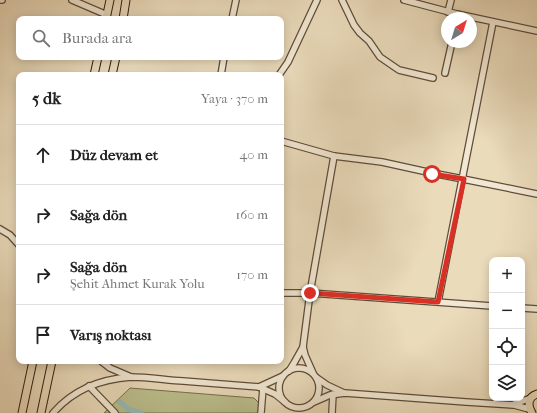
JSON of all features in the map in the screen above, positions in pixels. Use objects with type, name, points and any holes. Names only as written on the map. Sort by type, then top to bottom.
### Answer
[{"type":"main road","points":[[106,16],[110,0]]},
{"type":"main road","points":[[123,16],[126,0]]},
{"type":"main road","points":[[95,72],[97,60]]},
{"type":"main road","points":[[113,72],[115,60]]},
{"type":"main road","points":[[22,413],[33,364]]},
{"type":"main road","points":[[41,413],[51,364]]},
{"type":"main road","points":[[531,411],[529,401],[534,396]]},
{"type":"street","points":[[72,0],[104,16]]},
{"type":"street","points":[[233,16],[236,0]]},
{"type":"street","points":[[281,72],[288,62],[317,0]]},
{"type":"street","points":[[342,0],[354,25],[369,41],[380,57],[399,70],[432,78]]},
{"type":"street","points":[[404,0],[448,12],[450,0]]},
{"type":"street","points":[[477,19],[537,31]]},
{"type":"street","points":[[438,302],[464,179],[494,22]]},
{"type":"street","points":[[445,73],[451,48]]},
{"type":"street","points":[[222,72],[224,60]]},
{"type":"street","points":[[284,142],[334,156],[382,162],[432,174],[537,194]]},
{"type":"street","points":[[314,402],[320,390],[319,384],[305,355],[303,347],[310,293],[334,156]]},
{"type":"street","points":[[0,230],[16,242]]},
{"type":"street","points":[[284,293],[310,293],[489,306]]},
{"type":"street","points":[[525,308],[537,309]]},
{"type":"street","points":[[261,388],[283,376],[294,363],[303,347]]},
{"type":"street","points":[[105,364],[131,378]]},
{"type":"street","points":[[288,371],[294,368],[308,370],[327,385],[345,393]]},
{"type":"street","points":[[283,376],[280,382],[279,390],[285,402]]},
{"type":"street","points":[[53,413],[61,404],[75,393],[89,386],[131,378],[261,388],[275,394],[290,406],[297,408],[304,408],[324,397],[333,394],[345,393],[514,404],[531,411]]},
{"type":"street","points":[[89,386],[115,413]]},
{"type":"street","points":[[261,388],[261,413]]},
{"type":"street","points":[[332,413],[333,394]]},
{"type":"street","points":[[514,404],[534,396]]},
{"type":"green space","points":[[130,388],[254,398],[260,404],[259,413],[104,413]]},
{"type":"waterway","points":[[120,402],[128,409],[141,413]]},
{"type":"route","points":[[310,293],[438,302],[464,179],[432,174]]}]
